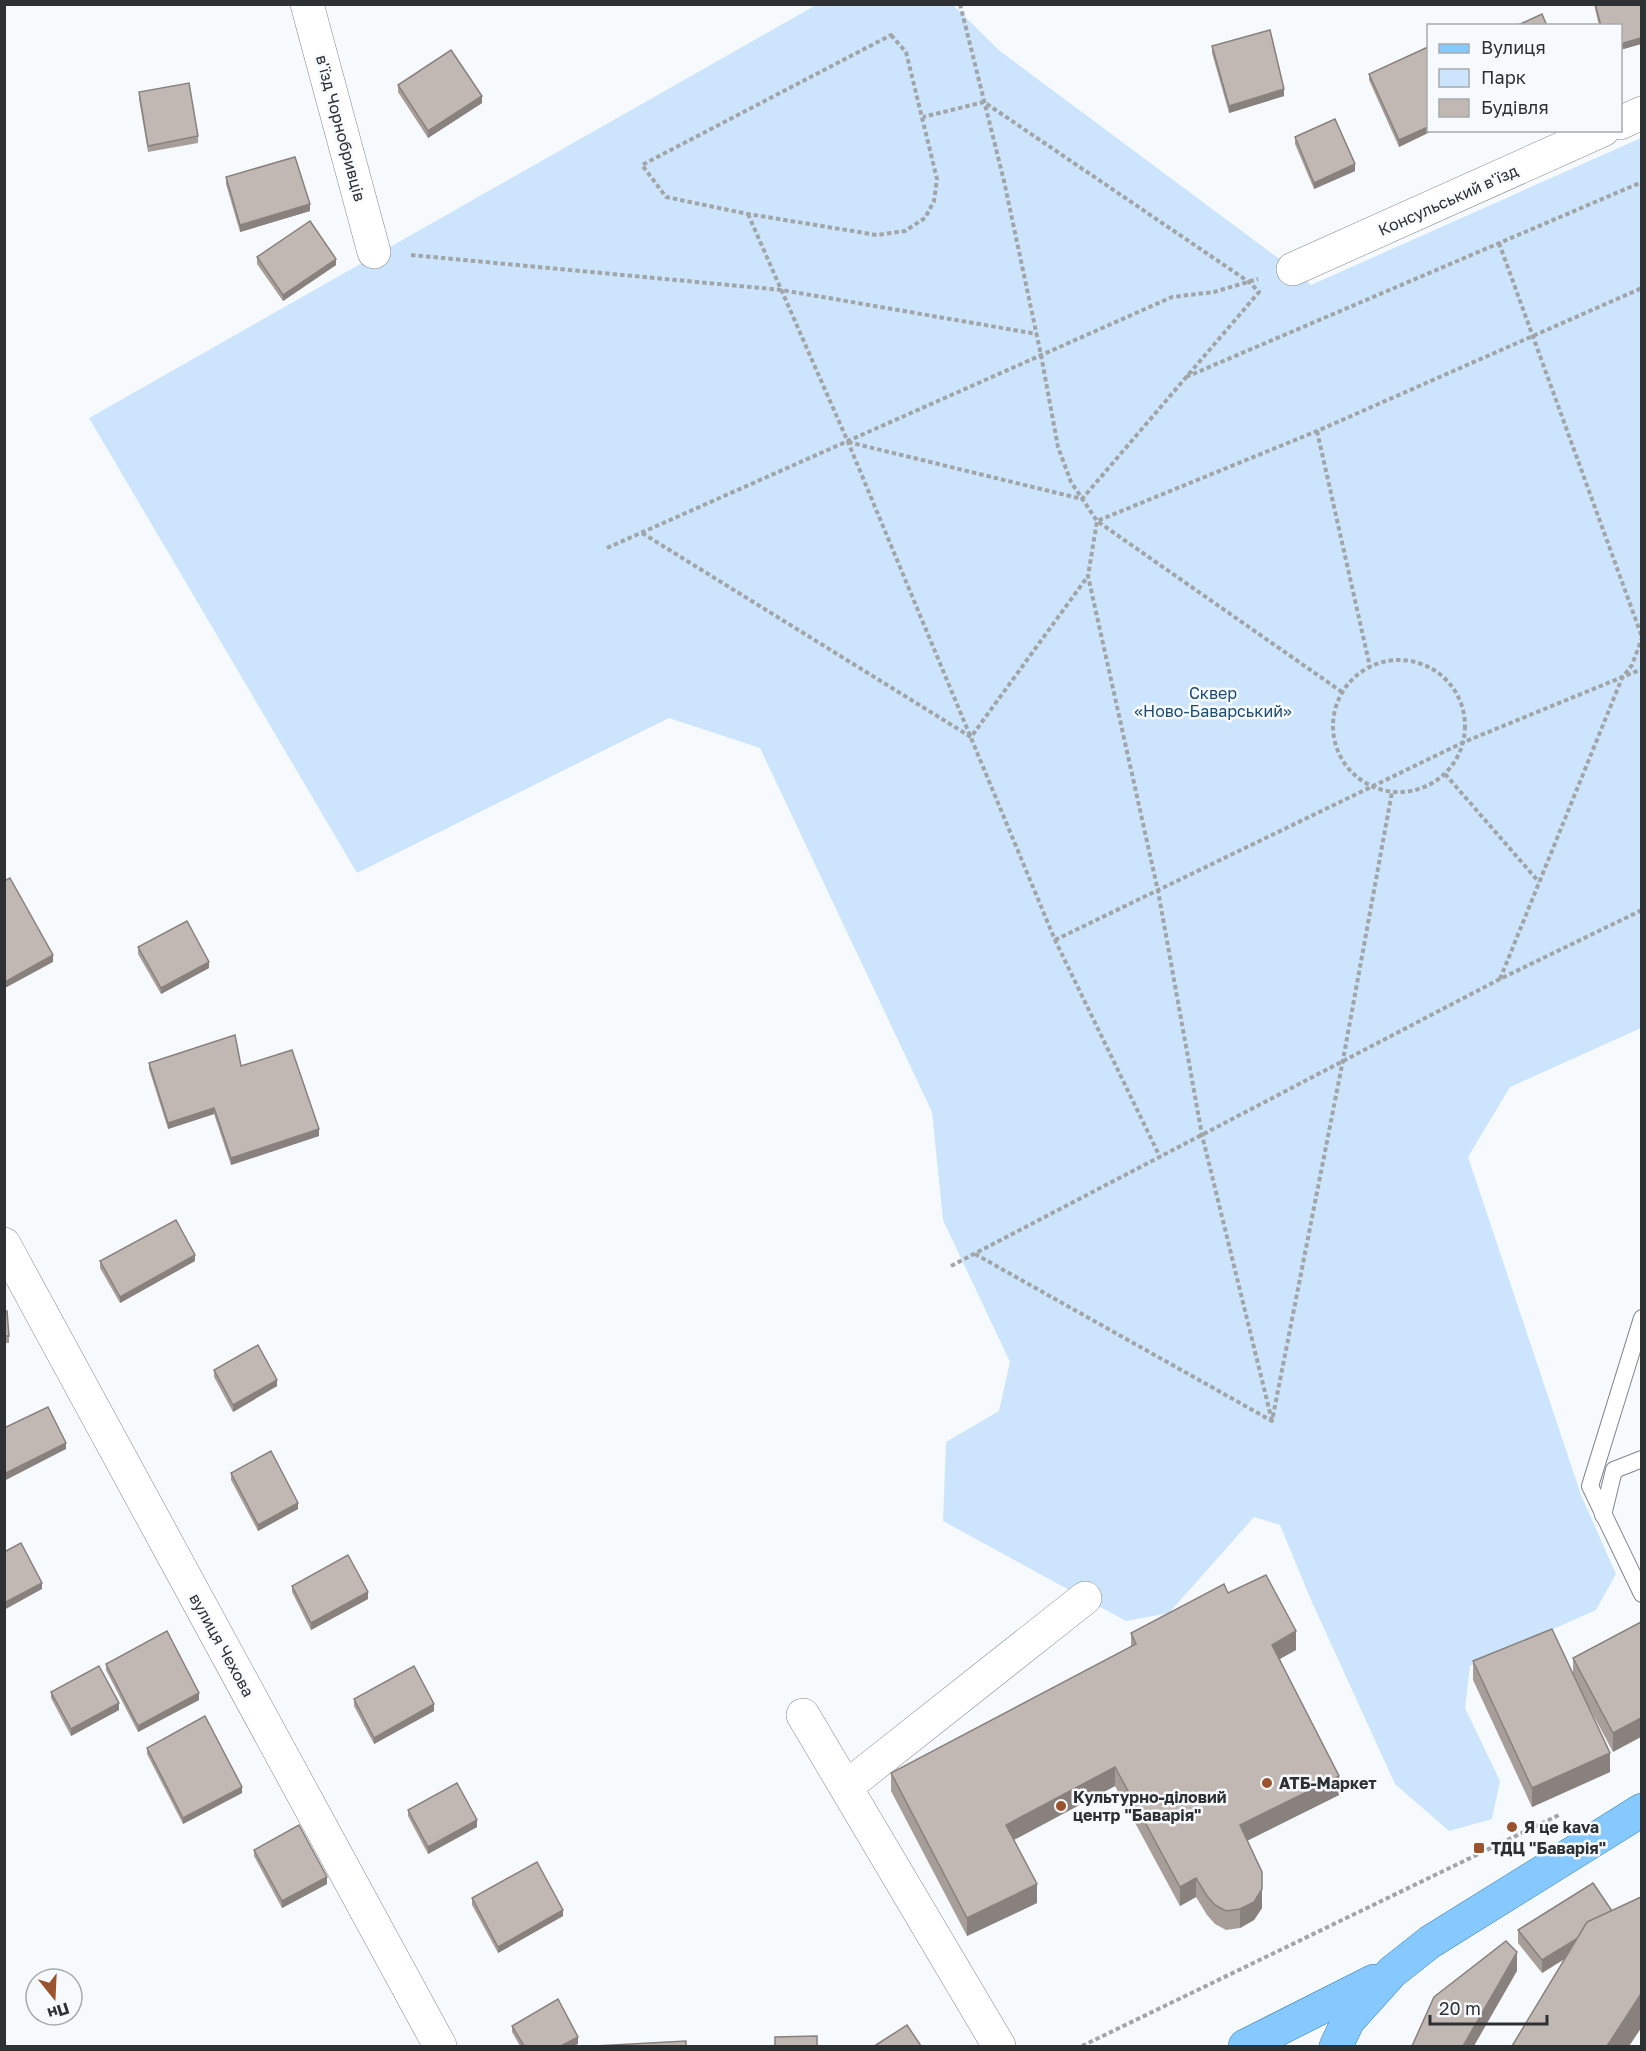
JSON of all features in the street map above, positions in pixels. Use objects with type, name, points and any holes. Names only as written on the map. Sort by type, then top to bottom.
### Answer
[{"type":"main road","points":[[1336,2046],[1348,2021],[1392,1972],[1430,1942],[1641,1810]]},
{"type":"main road","points":[[1245,2046],[1392,1972]]},
{"type":"street","name":"в'їзд Чорнобривців","points":[[307,4],[374,252]]},
{"type":"street","points":[[1622,122],[1641,113]]},
{"type":"street","name":"Консульський в'їзд","points":[[1293,269],[1599,132]]},
{"type":"street","name":"вулиця Чехова","points":[[4,1244],[12,1274],[440,2046]]},
{"type":"street","points":[[846,1787],[1085,1598]]},
{"type":"street","points":[[804,1714],[999,2046]]},
{"type":"lane","points":[[1641,1318],[1590,1486],[1641,1594]]},
{"type":"lane","points":[[1603,1515],[1614,1470],[1641,1459]]},
{"type":"path","points":[[960,4],[1004,181],[1058,447],[1071,482],[1097,521],[1342,692]]},
{"type":"path","points":[[891,35],[906,52],[923,117],[937,179],[934,201],[925,218],[905,231],[877,235],[748,214],[666,197],[642,165],[891,35]]},
{"type":"path","points":[[923,117],[984,102],[1249,282],[1259,292],[1082,499]]},
{"type":"path","points":[[1185,378],[1641,182]]},
{"type":"path","points":[[748,214],[848,442],[1055,940],[1160,1157]]},
{"type":"path","points":[[1499,243],[1641,637],[1632,665],[1622,678],[1500,979]]},
{"type":"path","points":[[374,252],[782,290],[1036,334]]},
{"type":"path","points":[[607,548],[1172,297],[1214,292],[1293,269]]},
{"type":"path","points":[[1097,521],[1317,431],[1641,288]]},
{"type":"path","points":[[1317,431],[1370,667]]},
{"type":"path","points":[[848,442],[1082,499]]},
{"type":"path","points":[[1097,521],[1088,576],[1158,891],[1202,1135],[1272,1421]]},
{"type":"path","points":[[642,532],[971,737]]},
{"type":"path","points":[[971,737],[1088,576]]},
{"type":"path","points":[[1387,660],[1406,660],[1425,664],[1441,674],[1454,688],[1462,705],[1466,723],[1464,742],[1457,759],[1445,774],[1429,785],[1412,791],[1392,792],[1374,787],[1358,778],[1345,764],[1336,747],[1333,729],[1335,709],[1342,692],[1354,677],[1387,660]]},
{"type":"path","points":[[1055,940],[1464,742],[1641,669]]},
{"type":"path","points":[[1445,774],[1539,882]]},
{"type":"path","points":[[1272,1421],[1343,1060],[1392,792]]},
{"type":"path","points":[[951,1266],[1343,1060],[1641,910]]},
{"type":"path","points":[[975,1254],[1272,1421]]},
{"type":"path","points":[[1082,2046],[1564,1812]]},
{"type":"green space","name":"Сквер «Ново-Баварський»","points":[[816,5],[953,5],[1000,51],[1293,269],[1311,285],[1641,138],[1641,1028],[1510,1087],[1468,1157],[1581,1495],[1616,1574],[1596,1610],[1470,1666],[1465,1708],[1500,1781],[1492,1819],[1449,1831],[1395,1784],[1311,1600],[1280,1525],[1254,1517],[1169,1613],[1126,1621],[943,1521],[946,1442],[999,1411],[1010,1362],[943,1220],[932,1112],[760,748],[669,718],[357,873],[89,418]]},
{"type":"building","points":[[1595,4],[1641,4],[1641,38],[1622,43],[1622,24],[1600,24]]},
{"type":"building","points":[[1542,14],[1546,24],[1520,24]]},
{"type":"building","points":[[1270,30],[1284,89],[1229,106],[1212,46]]},
{"type":"building","points":[[1427,47],[1427,127],[1399,140],[1369,74]]},
{"type":"building","points":[[451,50],[482,96],[428,131],[398,85]]},
{"type":"building","points":[[189,83],[198,136],[148,146],[139,92]]},
{"type":"building","points":[[1335,119],[1355,164],[1314,183],[1295,137]]},
{"type":"building","points":[[295,157],[310,204],[240,225],[226,177]]},
{"type":"building","points":[[310,221],[336,259],[283,295],[257,257]]},
{"type":"building","points":[[10,878],[53,955],[5,982],[4,881]]},
{"type":"building","points":[[187,921],[209,962],[161,988],[138,947]]},
{"type":"building","points":[[235,1035],[241,1066],[292,1050],[319,1129],[231,1158],[214,1108],[168,1123],[149,1063]]},
{"type":"building","points":[[176,1220],[195,1255],[120,1297],[100,1261]]},
{"type":"building","points":[[4,1311],[7,1311],[9,1336],[4,1336]]},
{"type":"building","points":[[258,1345],[277,1380],[233,1405],[214,1370]]},
{"type":"building","points":[[48,1407],[66,1443],[4,1474],[4,1428]]},
{"type":"building","points":[[271,1451],[298,1503],[258,1525],[231,1473]]},
{"type":"building","points":[[21,1543],[42,1583],[4,1603],[4,1552]]},
{"type":"building","points":[[348,1555],[368,1592],[311,1623],[292,1586]]},
{"type":"building","points":[[1266,1575],[1296,1631],[1272,1645],[1339,1776],[1240,1825],[1262,1872],[1262,1889],[1254,1902],[1240,1909],[1226,1911],[1215,1905],[1196,1878],[1180,1887],[1115,1767],[1006,1825],[1037,1884],[967,1918],[891,1773],[1136,1644],[1131,1633],[1224,1584],[1228,1593]]},
{"type":"building","points":[[1641,1622],[1641,1718],[1613,1733],[1573,1658]]},
{"type":"building","points":[[1552,1629],[1610,1753],[1532,1788],[1473,1661]]},
{"type":"building","points":[[167,1631],[199,1693],[138,1726],[106,1664]]},
{"type":"building","points":[[99,1666],[119,1703],[71,1729],[51,1692]]},
{"type":"building","points":[[414,1666],[434,1704],[374,1738],[354,1699]]},
{"type":"building","points":[[205,1716],[242,1787],[183,1818],[147,1748]]},
{"type":"building","points":[[457,1783],[477,1820],[428,1847],[408,1810]]},
{"type":"building","points":[[299,1825],[327,1877],[282,1901],[254,1850]]},
{"type":"building","points":[[537,1862],[563,1910],[498,1947],[472,1898]]},
{"type":"building","points":[[1593,1883],[1612,1911],[1587,1922],[1578,1938],[1542,1960],[1518,1930]]},
{"type":"building","points":[[1641,1897],[1641,1994],[1607,2046],[1512,2046],[1587,1922]]},
{"type":"building","points":[[1506,1941],[1517,1952],[1463,2046],[1412,2046],[1434,1997]]},
{"type":"building","points":[[558,1999],[578,2037],[561,2046],[524,2046],[512,2026]]},
{"type":"building","points":[[907,2025],[921,2046],[876,2045]]},
{"type":"building","points":[[817,2036],[817,2046],[775,2046],[775,2037]]},
{"type":"building","points":[[686,2041],[686,2046],[594,2046]]},
{"type":"place","name":"АТБ-Маркет","points":[[1267,1783]]},
{"type":"place","name":"Культурно-діловий центр \"Баварія\"","points":[[1061,1806]]},
{"type":"place","name":"Я це kava","points":[[1512,1827]]},
{"type":"place","name":"ТДЦ \"Баварія\"","points":[[1479,1848]]}]
